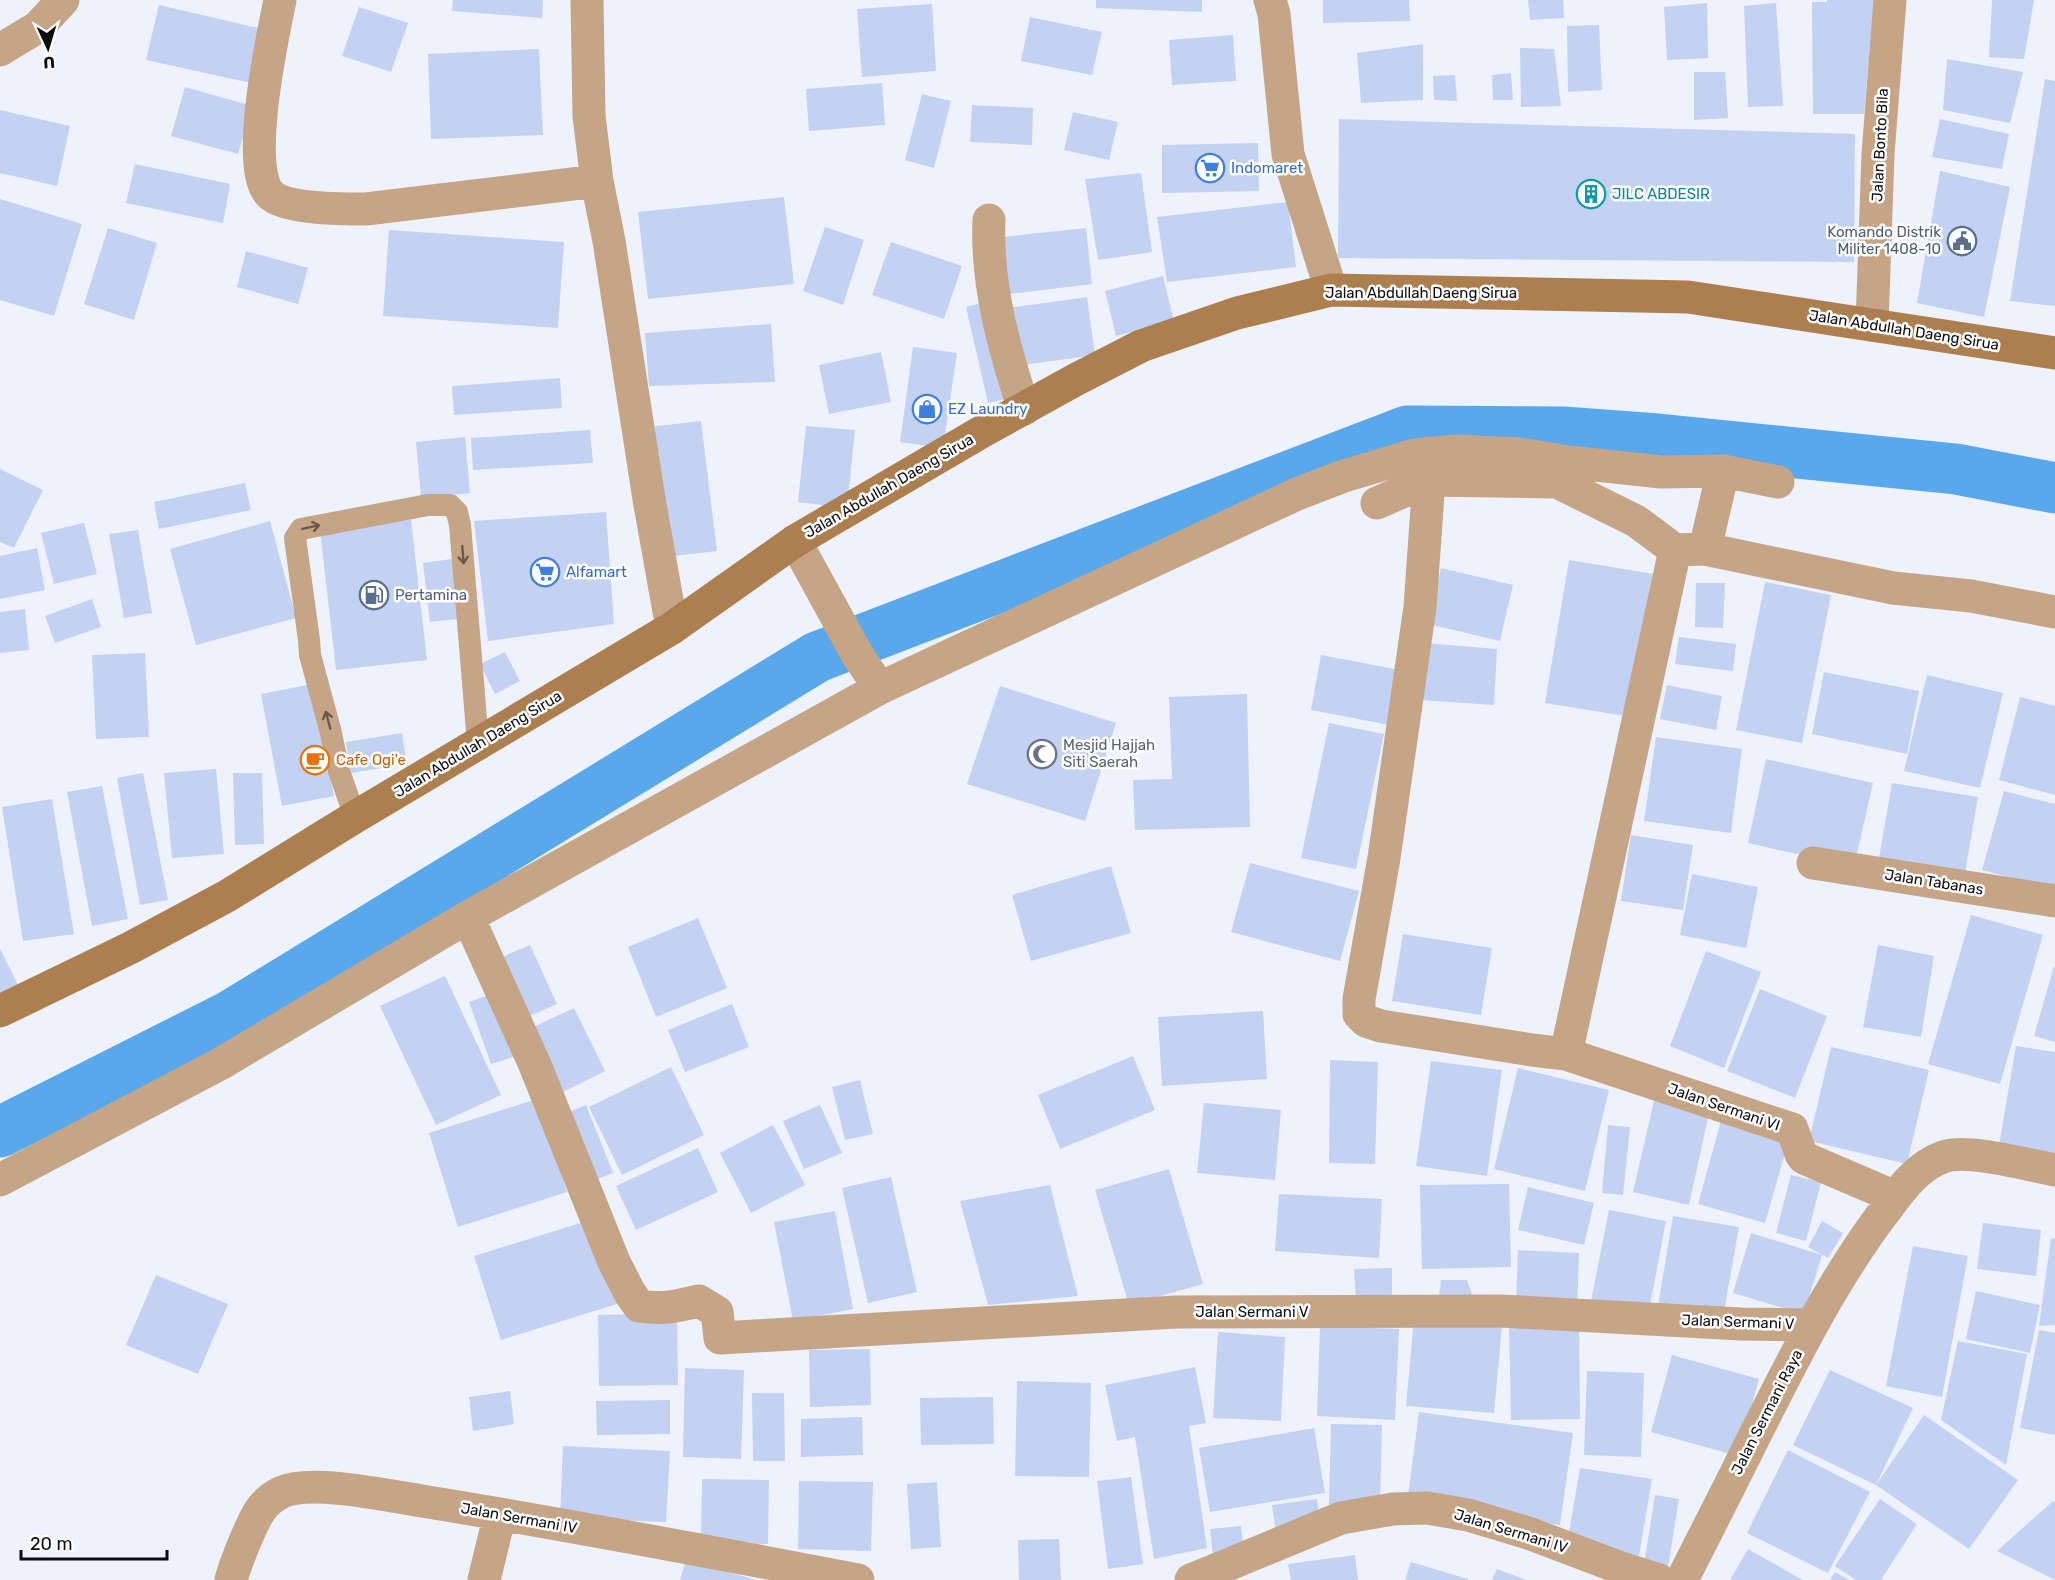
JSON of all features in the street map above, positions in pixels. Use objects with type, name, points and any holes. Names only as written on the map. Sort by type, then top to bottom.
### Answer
[{"type":"main road","name":"Jalan Abdullah Daeng Sirua","points":[[0,1011],[130,948],[227,896],[672,628],[795,541],[1024,409],[1141,346],[1237,313],[1331,290],[1688,297],[2055,353]]},
{"type":"street","points":[[0,50],[38,27],[63,0]]},
{"type":"street","points":[[279,0],[262,96],[259,142],[260,167],[264,185],[271,196],[293,203],[333,209],[366,209],[597,181]]},
{"type":"street","points":[[587,0],[589,116],[597,181],[609,241],[649,499],[672,628]]},
{"type":"street","points":[[1270,0],[1274,14],[1288,154],[1331,290]]},
{"type":"street","name":"Jalan Bonto Bila","points":[[1872,325],[1878,154],[1890,0]]},
{"type":"street","points":[[989,220],[988,249],[998,312],[1014,379],[1024,409]]},
{"type":"street","points":[[1377,503],[1428,467],[1456,451],[1519,454],[1661,472],[1723,471],[1778,482]]},
{"type":"street","points":[[0,1180],[220,1064],[468,917],[880,688],[1297,494],[1341,477],[1414,455],[1428,467],[1557,482],[1690,549],[1893,588],[1971,596],[2055,612]]},
{"type":"street","name":"Jalan Sermani VI","points":[[1428,467],[1420,607],[1384,858],[1359,999],[1359,1014],[1366,1022],[1381,1026],[1566,1054],[1791,1129],[1804,1158],[1895,1197]]},
{"type":"street","points":[[1566,1054],[1690,549],[1723,471]]},
{"type":"street","points":[[795,541],[858,656],[880,688]]},
{"type":"street","name":"Jalan Tabanas","points":[[1814,863],[2055,901]]},
{"type":"street","name":"Jalan Sermani V","points":[[468,917],[535,1065],[614,1262],[630,1293],[639,1306],[671,1308],[699,1301],[717,1312],[720,1338],[1177,1312],[1501,1311],[1741,1324],[1811,1325]]},
{"type":"street","name":"Jalan Sermani Raya","points":[[1682,1580],[1811,1325],[1860,1244],[1917,1172],[1944,1156],[1961,1154],[2055,1170]]},
{"type":"street","name":"Jalan Sermani IV","points":[[231,1580],[235,1565],[261,1509],[271,1498],[295,1488],[305,1487],[365,1492],[500,1514],[858,1580]]},
{"type":"street","name":"Jalan Sermani IV","points":[[1191,1580],[1341,1518],[1393,1509],[1427,1508],[1468,1515],[1528,1533],[1659,1580]]},
{"type":"street","points":[[484,1580],[500,1514]]},
{"type":"lane","points":[[355,817],[343,788],[310,655],[295,537],[301,529],[428,505],[450,505],[457,512],[460,525],[478,743]]},
{"type":"building","points":[[453,0],[543,0],[542,18],[452,11]]},
{"type":"building","points":[[1096,0],[1202,0],[1202,12],[1096,8]]},
{"type":"building","points":[[1323,0],[1409,0],[1410,21],[1323,23]]},
{"type":"building","points":[[1528,0],[1563,0],[1564,18],[1530,20]]},
{"type":"building","points":[[1827,0],[1874,0],[1864,114],[1813,114],[1812,2],[1827,2]]},
{"type":"building","points":[[1992,0],[2034,0],[2024,59],[1989,57]]},
{"type":"building","points":[[1707,3],[1708,58],[1667,60],[1664,7]]},
{"type":"building","points":[[1776,3],[1783,106],[1748,107],[1744,6]]},
{"type":"building","points":[[932,4],[936,71],[862,77],[857,9]]},
{"type":"building","points":[[159,5],[263,29],[251,83],[146,60]]},
{"type":"building","points":[[359,7],[408,23],[391,72],[342,56]]},
{"type":"building","points":[[1030,17],[1102,32],[1092,75],[1021,61]]},
{"type":"building","points":[[1599,25],[1602,90],[1568,92],[1567,26]]},
{"type":"building","points":[[1233,35],[1236,81],[1172,85],[1169,40]]},
{"type":"building","points":[[1423,44],[1423,100],[1361,103],[1357,53]]},
{"type":"building","points":[[1520,48],[1554,49],[1561,106],[1521,107]]},
{"type":"building","points":[[539,49],[543,135],[431,139],[428,54]]},
{"type":"building","points":[[1947,59],[2023,72],[2010,123],[1943,110]]},
{"type":"building","points":[[1694,72],[1725,72],[1728,118],[1694,120]]},
{"type":"building","points":[[1511,73],[1513,100],[1493,100],[1492,75]]},
{"type":"building","points":[[1455,75],[1457,101],[1434,100],[1433,76]]},
{"type":"building","points":[[2045,79],[2055,81],[2055,306],[2010,301]]},
{"type":"building","points":[[882,83],[885,125],[809,131],[806,89]]},
{"type":"building","points":[[185,87],[252,106],[238,154],[171,136]]},
{"type":"building","points":[[922,94],[951,101],[934,168],[905,160]]},
{"type":"building","points":[[972,105],[1033,108],[1032,145],[970,142]]},
{"type":"building","points":[[0,110],[70,126],[57,186],[0,173]]},
{"type":"building","points":[[1073,112],[1118,122],[1109,160],[1064,150]]},
{"type":"building","points":[[1339,119],[1855,134],[1854,262],[1338,258]]},
{"type":"building","points":[[1940,119],[2009,134],[2002,169],[1932,157]]},
{"type":"building","name":"Indomaret","points":[[1258,143],[1259,191],[1162,193],[1162,145]]},
{"type":"building","points":[[135,164],[230,184],[223,223],[126,203]]},
{"type":"building","name":"Komando Distrik Militer 1408-10","points":[[1940,171],[2010,187],[1984,317],[1917,303]]},
{"type":"building","points":[[1141,173],[1152,252],[1098,260],[1085,179]]},
{"type":"building","points":[[784,197],[794,284],[648,299],[638,212]]},
{"type":"building","points":[[0,199],[82,224],[54,316],[0,300]]},
{"type":"building","points":[[1288,202],[1296,267],[1167,282],[1157,217]]},
{"type":"building","points":[[825,227],[864,240],[843,305],[803,291]]},
{"type":"building","points":[[108,228],[157,243],[134,320],[84,304]]},
{"type":"building","points":[[1086,228],[1092,284],[1002,295],[994,238]]},
{"type":"building","points":[[389,230],[564,242],[558,328],[383,316]]},
{"type":"building","points":[[891,242],[962,266],[944,319],[872,295]]},
{"type":"building","points":[[246,251],[308,268],[298,304],[237,287]]},
{"type":"building","points":[[1163,276],[1174,321],[1116,336],[1105,291]]},
{"type":"building","points":[[1087,297],[1095,355],[1016,366],[1008,308]]},
{"type":"building","points":[[988,301],[1010,398],[988,403],[966,307]]},
{"type":"building","points":[[771,324],[775,382],[649,386],[645,333]]},
{"type":"building","name":"EZ Laundry","points":[[913,347],[957,353],[943,448],[900,442]]},
{"type":"building","points":[[881,352],[891,402],[829,414],[819,365]]},
{"type":"building","points":[[560,378],[562,408],[454,415],[452,386]]},
{"type":"building","name":"Alfamart","points":[[701,421],[717,551],[665,557],[649,427]]},
{"type":"building","points":[[806,426],[855,430],[847,508],[798,502]]},
{"type":"building","points":[[590,430],[593,463],[473,470],[471,438]]},
{"type":"building","points":[[465,437],[470,493],[421,498],[416,442]]},
{"type":"building","points":[[0,469],[43,490],[14,548],[0,542]]},
{"type":"building","points":[[245,483],[251,510],[159,529],[154,502]]},
{"type":"building","name":"Alfamart","points":[[606,512],[614,624],[488,641],[474,521]]},
{"type":"building","name":"Pertamina","points":[[411,520],[427,660],[336,670],[320,530]]},
{"type":"building","points":[[270,521],[296,618],[196,645],[170,549]]},
{"type":"building","points":[[84,523],[97,574],[54,584],[41,533]]},
{"type":"building","points":[[138,530],[152,613],[124,618],[109,534]]},
{"type":"building","points":[[37,548],[45,590],[0,599],[0,556]]},
{"type":"building","points":[[459,558],[466,618],[430,622],[423,563]]},
{"type":"building","points":[[1569,560],[1654,574],[1631,717],[1545,703]]},
{"type":"building","points":[[1441,568],[1513,585],[1500,641],[1428,624]]},
{"type":"building","points":[[1765,582],[1831,595],[1802,743],[1736,730]]},
{"type":"building","points":[[1696,583],[1725,583],[1723,628],[1695,627]]},
{"type":"building","points":[[92,599],[101,627],[55,643],[45,616]]},
{"type":"building","points":[[25,609],[29,650],[0,653],[0,612]]},
{"type":"building","points":[[1679,637],[1736,644],[1733,671],[1675,664]]},
{"type":"building","points":[[1424,643],[1497,649],[1494,705],[1420,700]]},
{"type":"building","points":[[505,652],[520,681],[495,694],[480,664]]},
{"type":"building","points":[[145,653],[149,737],[96,739],[92,655]]},
{"type":"building","points":[[1321,655],[1400,670],[1389,725],[1311,710]]},
{"type":"building","points":[[1824,672],[1919,691],[1907,754],[1812,734]]},
{"type":"building","points":[[1927,675],[2003,693],[1980,788],[1904,771]]},
{"type":"building","points":[[312,684],[334,796],[282,806],[261,694]]},
{"type":"building","points":[[1667,685],[1722,696],[1716,730],[1660,719]]},
{"type":"building","name":"Mesjid Hajjah Siti Saerah","points":[[1000,686],[1116,723],[1085,821],[967,784]]},
{"type":"building","points":[[1247,694],[1250,827],[1135,830],[1133,780],[1172,779],[1169,697]]},
{"type":"building","points":[[2020,697],[2055,706],[2055,795],[1999,780]]},
{"type":"building","points":[[1329,723],[1384,734],[1356,869],[1301,858]]},
{"type":"building","points":[[402,733],[407,764],[351,773],[346,742]]},
{"type":"building","points":[[1656,737],[1742,749],[1731,833],[1644,821]]},
{"type":"building","points":[[1766,759],[1873,783],[1854,867],[1748,843]]},
{"type":"building","points":[[216,769],[224,854],[172,858],[164,773]]},
{"type":"building","points":[[143,773],[168,900],[140,905],[117,778]]},
{"type":"building","points":[[233,773],[262,773],[264,844],[235,845]]},
{"type":"building","points":[[1892,783],[1978,797],[1964,879],[1878,864]]},
{"type":"building","points":[[102,786],[128,919],[92,926],[67,792]]},
{"type":"building","points":[[2004,791],[2055,804],[2055,890],[1982,870]]},
{"type":"building","points":[[52,799],[74,934],[23,941],[2,807]]},
{"type":"building","points":[[1631,835],[1693,845],[1683,910],[1621,901]]},
{"type":"building","points":[[1250,863],[1359,891],[1340,961],[1231,932]]},
{"type":"building","points":[[1111,866],[1131,933],[1031,961],[1012,895]]},
{"type":"building","points":[[1692,874],[1758,887],[1746,948],[1680,935]]},
{"type":"building","points":[[1971,915],[2043,935],[2000,1084],[1928,1064]]},
{"type":"building","points":[[698,918],[727,988],[656,1017],[628,947]]},
{"type":"building","points":[[1403,934],[1492,948],[1481,1015],[1392,1001]]},
{"type":"building","points":[[530,945],[557,1004],[523,1019],[497,959]]},
{"type":"building","points":[[1878,945],[1934,956],[1921,1037],[1863,1027]]},
{"type":"building","points":[[0,949],[19,987],[0,996]]},
{"type":"building","points":[[1706,951],[1761,972],[1724,1068],[1670,1046]]},
{"type":"building","points":[[2055,966],[2055,1042],[2034,1036]]},
{"type":"building","points":[[445,976],[501,1095],[436,1125],[380,1006]]},
{"type":"building","points":[[1760,989],[1827,1016],[1795,1098],[1727,1071]]},
{"type":"building","points":[[495,993],[516,1056],[491,1064],[469,1002]]},
{"type":"building","points":[[732,1004],[749,1047],[685,1072],[668,1030]]},
{"type":"building","points":[[574,1008],[605,1071],[559,1094],[527,1030]]},
{"type":"building","points":[[1263,1011],[1267,1079],[1162,1086],[1158,1017]]},
{"type":"building","points":[[2016,1046],[2055,1052],[2055,1161],[1998,1151]]},
{"type":"building","points":[[1831,1047],[1929,1070],[1907,1164],[1809,1141]]},
{"type":"building","points":[[1133,1056],[1155,1110],[1060,1149],[1038,1095]]},
{"type":"building","points":[[1330,1060],[1378,1062],[1375,1164],[1329,1163]]},
{"type":"building","points":[[1431,1061],[1502,1070],[1487,1176],[1416,1166]]},
{"type":"building","points":[[671,1067],[704,1135],[622,1175],[589,1107]]},
{"type":"building","points":[[1518,1068],[1609,1090],[1585,1191],[1494,1169]]},
{"type":"building","points":[[860,1080],[873,1134],[845,1140],[832,1087]]},
{"type":"building","points":[[537,1099],[567,1192],[458,1227],[429,1133]]},
{"type":"building","points":[[1654,1101],[1709,1113],[1689,1205],[1633,1192]]},
{"type":"building","points":[[1204,1103],[1281,1110],[1275,1180],[1197,1173]]},
{"type":"building","points":[[586,1105],[613,1173],[585,1184],[558,1116]]},
{"type":"building","points":[[820,1105],[842,1153],[804,1169],[783,1121]]},
{"type":"building","points":[[1722,1117],[1790,1136],[1765,1223],[1698,1204]]},
{"type":"building","points":[[773,1125],[805,1185],[751,1213],[720,1153]]},
{"type":"building","points":[[1608,1125],[1630,1127],[1623,1195],[1602,1193]]},
{"type":"building","points":[[698,1148],[718,1192],[636,1230],[616,1186]]},
{"type":"building","points":[[1169,1169],[1203,1284],[1129,1305],[1095,1190]]},
{"type":"building","points":[[1791,1175],[1821,1182],[1806,1241],[1776,1233]]},
{"type":"building","points":[[891,1177],[917,1292],[868,1303],[842,1188]]},
{"type":"building","points":[[1509,1184],[1511,1267],[1422,1269],[1420,1185]]},
{"type":"building","points":[[1050,1185],[1078,1296],[988,1305],[960,1201]]},
{"type":"building","points":[[1528,1187],[1594,1203],[1584,1245],[1518,1230]]},
{"type":"building","points":[[1279,1194],[1382,1199],[1379,1258],[1275,1251]]},
{"type":"building","points":[[1609,1210],[1666,1221],[1648,1316],[1590,1306]]},
{"type":"building","points":[[835,1211],[853,1309],[793,1321],[774,1222]]},
{"type":"building","points":[[1673,1216],[1739,1227],[1723,1317],[1658,1306]]},
{"type":"building","points":[[590,1220],[617,1304],[501,1340],[474,1256]]},
{"type":"building","points":[[1822,1221],[1843,1233],[1828,1258],[1808,1247]]},
{"type":"building","points":[[1983,1223],[2041,1230],[2036,1276],[1977,1269]]},
{"type":"building","points":[[1751,1233],[1822,1255],[1804,1314],[1733,1293]]},
{"type":"building","points":[[2051,1238],[2055,1239],[2055,1325],[2039,1326]]},
{"type":"building","points":[[1913,1246],[1968,1256],[1942,1397],[1886,1386]]},
{"type":"building","points":[[1518,1250],[1579,1253],[1577,1311],[1516,1309]]},
{"type":"building","points":[[1392,1268],[1392,1300],[1356,1303],[1354,1269]]},
{"type":"building","points":[[156,1275],[228,1304],[198,1374],[126,1345]]},
{"type":"building","points":[[1441,1280],[1467,1280],[1475,1304],[1438,1305]]},
{"type":"building","points":[[1976,1291],[2040,1305],[2030,1353],[1966,1339]]},
{"type":"building","points":[[677,1313],[678,1385],[599,1386],[598,1315]]},
{"type":"building","points":[[1414,1319],[1502,1326],[1494,1413],[1406,1406]]},
{"type":"building","points":[[1579,1325],[1580,1419],[1511,1420],[1509,1326]]},
{"type":"building","points":[[1320,1326],[1399,1329],[1395,1420],[1317,1416]]},
{"type":"building","points":[[2039,1330],[2055,1333],[2055,1435],[2020,1428]]},
{"type":"building","points":[[1218,1332],[1285,1337],[1281,1421],[1213,1418]]},
{"type":"building","points":[[1958,1341],[2027,1354],[2006,1465],[1941,1420]]},
{"type":"building","points":[[870,1349],[871,1405],[810,1407],[809,1350]]},
{"type":"building","points":[[1672,1355],[1759,1379],[1738,1456],[1651,1432]]},
{"type":"building","points":[[1195,1367],[1206,1423],[1189,1426],[1207,1548],[1154,1559],[1135,1437],[1117,1441],[1105,1385]]},
{"type":"building","points":[[685,1368],[744,1370],[741,1459],[683,1457]]},
{"type":"building","points":[[1830,1370],[1913,1408],[1876,1485],[1793,1445]]},
{"type":"building","points":[[1587,1371],[1644,1373],[1641,1457],[1584,1455]]},
{"type":"building","points":[[1017,1381],[1091,1383],[1089,1477],[1015,1476]]},
{"type":"building","points":[[510,1391],[514,1424],[473,1431],[469,1397]]},
{"type":"building","points":[[752,1393],[784,1393],[785,1461],[753,1461]]},
{"type":"building","points":[[993,1397],[994,1444],[921,1445],[920,1398]]},
{"type":"building","points":[[670,1400],[670,1434],[597,1435],[596,1401]]},
{"type":"building","points":[[1419,1412],[1573,1433],[1560,1525],[1407,1504]]},
{"type":"building","points":[[1924,1415],[2018,1480],[1969,1549],[1876,1485]]},
{"type":"building","points":[[862,1417],[863,1455],[801,1457],[801,1419]]},
{"type":"building","points":[[1331,1424],[1382,1425],[1380,1506],[1329,1505]]},
{"type":"building","points":[[1314,1428],[1325,1493],[1210,1512],[1199,1448]]},
{"type":"building","points":[[563,1446],[670,1451],[666,1522],[560,1518]]},
{"type":"building","points":[[1788,1450],[1870,1492],[1828,1573],[1747,1533]]},
{"type":"building","points":[[1580,1468],[1652,1479],[1639,1556],[1567,1544]]},
{"type":"building","points":[[1131,1477],[1143,1564],[1108,1569],[1097,1481]]},
{"type":"building","points":[[702,1479],[769,1480],[768,1544],[701,1543]]},
{"type":"building","points":[[799,1481],[873,1482],[871,1551],[798,1549]]},
{"type":"building","points":[[937,1482],[941,1547],[911,1549],[907,1484]]},
{"type":"building","points":[[1655,1495],[1679,1499],[1667,1574],[1643,1571]]},
{"type":"building","points":[[1317,1499],[1321,1525],[1276,1532],[1272,1505]]},
{"type":"building","points":[[1880,1499],[1917,1524],[1881,1580],[1856,1580],[1835,1566]]},
{"type":"building","points":[[2053,1501],[2055,1502],[2055,1580],[1997,1551]]},
{"type":"building","points":[[1241,1526],[1244,1552],[1213,1555],[1210,1529]]},
{"type":"building","points":[[1059,1539],[1061,1580],[1019,1580],[1018,1540]]},
{"type":"building","points":[[1748,1549],[1803,1580],[1730,1580]]},
{"type":"building","points":[[1355,1555],[1358,1580],[1291,1580],[1288,1564]]},
{"type":"building","points":[[686,1560],[753,1579],[753,1580],[680,1580]]},
{"type":"building","points":[[1411,1562],[1468,1579],[1468,1580],[1405,1580]]},
{"type":"building","points":[[1497,1569],[1527,1580],[1492,1580]]},
{"type":"building","points":[[1835,1572],[1849,1580],[1830,1580]]},
{"type":"waterway","points":[[0,1132],[230,1016],[817,657],[1407,431],[1563,432],[1658,439],[1956,469],[2055,488]]},
{"type":"place","name":"Indomaret","points":[[1210,168]]},
{"type":"place","name":"JILC ABDESIR","points":[[1591,194]]},
{"type":"place","name":"Komando Distrik Militer 1408-10","points":[[1962,241]]},
{"type":"place","name":"EZ Laundry","points":[[927,409]]},
{"type":"place","name":"Alfamart","points":[[545,572]]},
{"type":"place","name":"Pertamina","points":[[374,595]]},
{"type":"place","name":"Mesjid Hajjah Siti Saerah","points":[[1042,754]]},
{"type":"place","name":"Cafe Ogi'e","points":[[315,760]]}]
